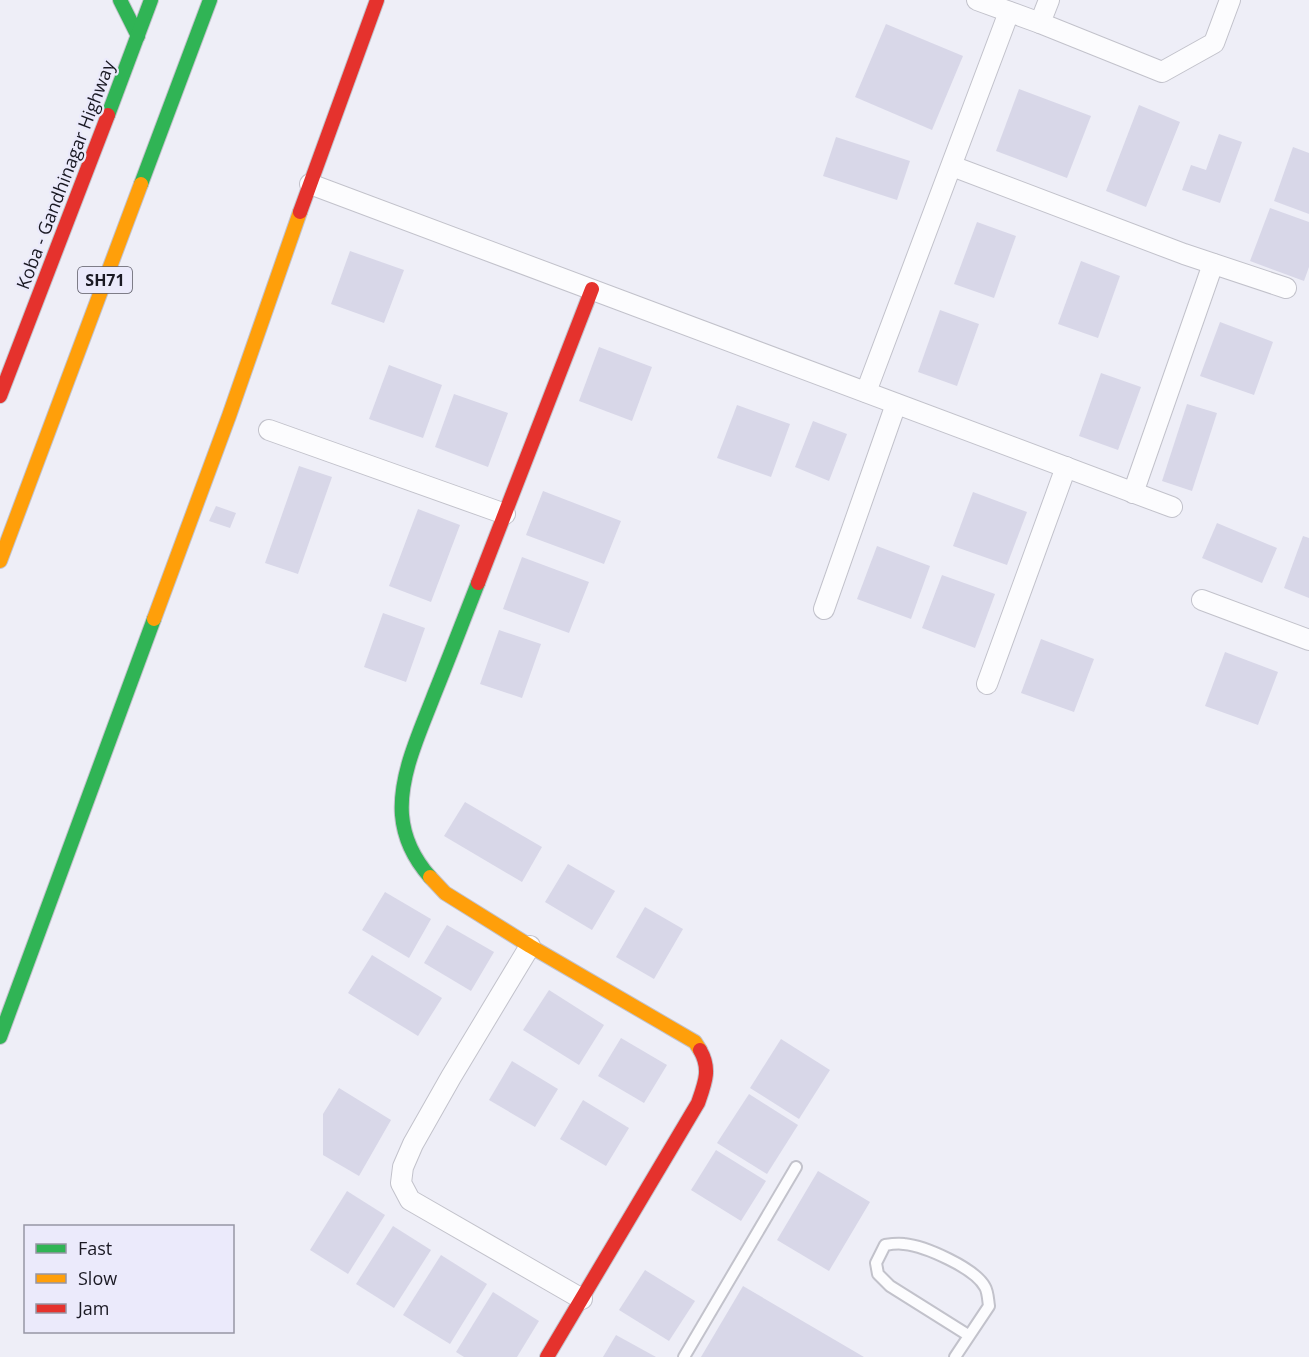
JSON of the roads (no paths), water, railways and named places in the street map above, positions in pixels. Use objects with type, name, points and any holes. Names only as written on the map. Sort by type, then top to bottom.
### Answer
[{"type":"street","points":[[120,0],[138,36]]},
{"type":"street","name":"Koba - Gandhinagar Highway","points":[[0,396],[152,0]]},
{"type":"street","name":"SH71","points":[[0,561],[210,0]]},
{"type":"street","points":[[0,1038],[229,416],[377,0]]},
{"type":"street","points":[[977,0],[1162,72],[1214,43],[1230,0]]},
{"type":"street","points":[[1041,23],[1049,0]]},
{"type":"street","points":[[866,392],[1009,12]]},
{"type":"street","points":[[952,166],[1213,264],[1286,288]]},
{"type":"street","points":[[310,184],[1172,507]]},
{"type":"street","points":[[1133,493],[1213,264]]},
{"type":"street","points":[[547,1357],[698,1102],[708,1078],[707,1060],[694,1042],[530,946],[445,893],[418,864],[407,840],[402,816],[403,790],[416,742],[592,289]]},
{"type":"street","points":[[824,609],[896,404]]},
{"type":"street","points":[[269,430],[505,514]]},
{"type":"street","points":[[987,684],[1066,467]]},
{"type":"street","points":[[1202,600],[1309,640]]},
{"type":"street","points":[[530,946],[450,1077],[413,1144],[403,1167],[401,1183],[410,1200],[582,1299]]},
{"type":"lane","points":[[684,1357],[796,1167]]},
{"type":"lane","points":[[955,1357],[989,1306],[986,1289],[976,1276],[919,1247],[902,1243],[885,1245],[876,1263],[878,1274],[890,1286],[968,1335]]}]
